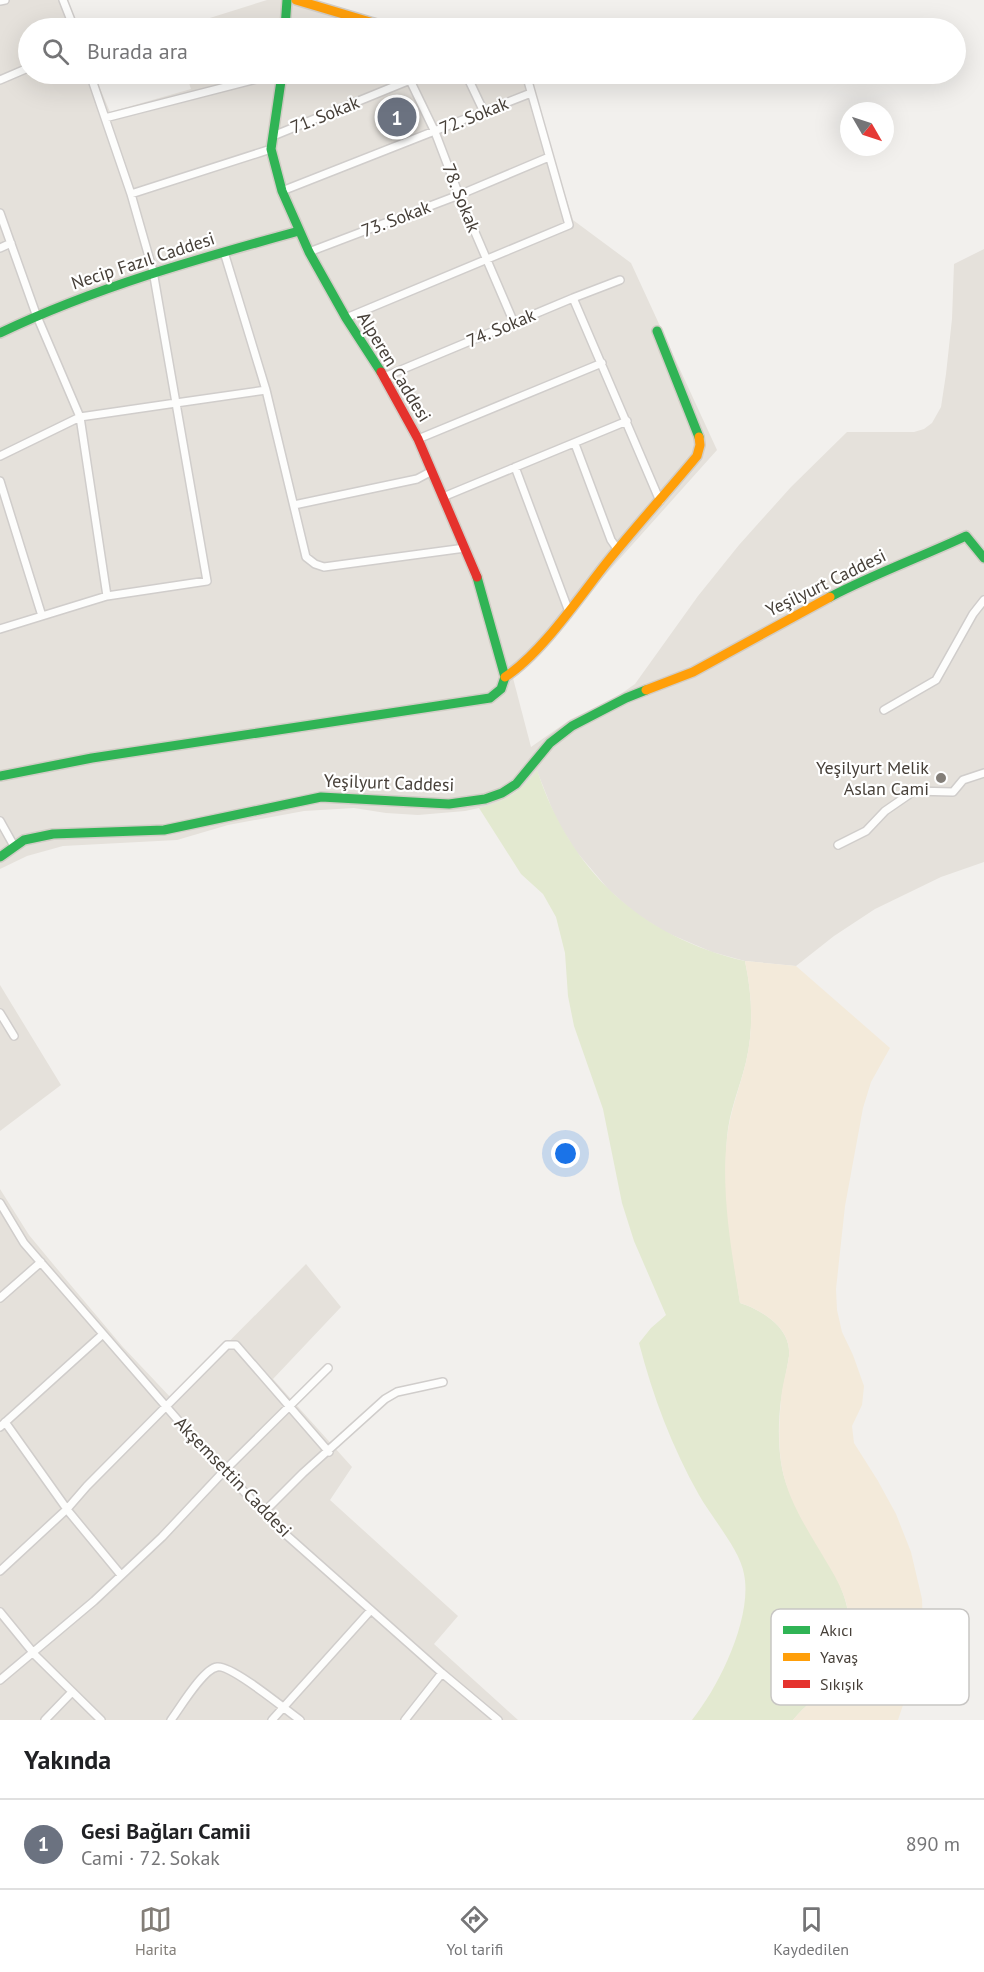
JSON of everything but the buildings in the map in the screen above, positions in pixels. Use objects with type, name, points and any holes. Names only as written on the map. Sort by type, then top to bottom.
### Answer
[{"type":"street","points":[[0,1],[5,0]]},
{"type":"street","points":[[63,0],[70,18]]},
{"type":"street","points":[[286,18],[287,0]]},
{"type":"street","points":[[296,0],[354,18]]},
{"type":"street","points":[[0,81],[18,73]]},
{"type":"street","points":[[0,629],[107,596],[207,581],[153,271],[93,84]]},
{"type":"street","points":[[105,118],[237,84]]},
{"type":"street","name":"Alperen Caddesi","points":[[281,84],[271,149],[282,191],[309,252],[418,440],[480,583],[505,676]]},
{"type":"street","name":"71. Sokak","points":[[273,136],[390,84]]},
{"type":"street","name":"78. Sokak","points":[[412,84],[435,132],[459,195],[514,323]]},
{"type":"street","points":[[471,84],[484,112]]},
{"type":"street","points":[[346,318],[568,225],[529,84]]},
{"type":"street","name":"72. Sokak","points":[[282,191],[531,93]]},
{"type":"street","points":[[130,194],[271,149]]},
{"type":"street","name":"73. Sokak","points":[[309,252],[459,195],[549,157]]},
{"type":"street","points":[[0,213],[36,314],[80,417],[107,596]]},
{"type":"street","name":"Necip Fazıl Caddesi","points":[[0,333],[36,314],[153,271],[299,231]]},
{"type":"street","points":[[0,248],[11,243]]},
{"type":"street","points":[[224,252],[266,390],[306,557],[324,567],[465,548]]},
{"type":"street","name":"74. Sokak","points":[[384,378],[620,280]]},
{"type":"street","points":[[573,298],[660,501]]},
{"type":"street","points":[[0,776],[92,758],[490,698],[501,690],[505,676],[513,673],[697,456],[700,445],[699,435],[657,331]]},
{"type":"street","points":[[418,440],[602,363]]},
{"type":"street","points":[[0,456],[80,417],[266,390]]},
{"type":"street","points":[[443,497],[627,421]]},
{"type":"street","points":[[575,444],[611,540],[618,550]]},
{"type":"street","points":[[515,467],[568,609]]},
{"type":"street","points":[[294,505],[417,479],[432,471]]},
{"type":"street","points":[[0,481],[42,616]]},
{"type":"street","name":"Yeşilyurt Caddesi","points":[[0,857],[24,840],[53,834],[175,828],[321,796],[449,804],[485,799],[502,793],[516,784],[550,743],[572,726],[626,698],[693,672],[858,582],[966,536],[984,558]]},
{"type":"street","points":[[884,710],[936,680],[973,614],[984,600]]},
{"type":"street","points":[[838,845],[866,831],[885,811],[914,791],[954,792],[963,780],[984,773]]},
{"type":"street","points":[[0,821],[14,846]]},
{"type":"street","points":[[0,1013],[14,1036]]},
{"type":"street","name":"Akşemsettin Caddesi","points":[[0,1203],[24,1243],[224,1471],[283,1532],[498,1720]]},
{"type":"street","points":[[0,1298],[41,1262]]},
{"type":"street","points":[[103,1334],[2,1424],[121,1575]]},
{"type":"street","points":[[0,1571],[67,1509],[227,1345],[234,1344],[329,1452]]},
{"type":"street","points":[[0,1680],[121,1575],[328,1368]]},
{"type":"street","points":[[264,1512],[303,1473],[329,1452],[385,1399],[397,1392],[443,1382]]},
{"type":"street","points":[[272,1720],[371,1610]]},
{"type":"street","points":[[0,1612],[34,1652],[100,1720]]},
{"type":"street","points":[[171,1720],[207,1673],[218,1666],[240,1676],[300,1720]]},
{"type":"street","points":[[405,1720],[442,1673]]},
{"type":"street","points":[[45,1720],[72,1692]]},
{"type":"shaded area","points":[[0,0],[65,0],[72,18],[18,18],[18,84],[98,84],[110,112],[191,89],[189,84],[531,84],[573,220],[631,263],[717,450],[513,678],[531,747],[571,719],[612,700],[635,684],[698,596],[739,545],[791,487],[847,432],[914,432],[932,423],[941,407],[946,374],[952,319],[954,264],[984,249],[984,862],[941,877],[875,909],[834,936],[796,966],[745,961],[712,952],[665,932],[635,913],[609,890],[575,850],[556,819],[537,771],[525,785],[510,796],[493,805],[465,811],[418,815],[354,808],[304,811],[228,825],[177,840],[63,846],[27,856],[0,869]]},
{"type":"shaded area","points":[[267,0],[315,0],[376,18],[210,18]]},
{"type":"shaded area","points":[[0,985],[61,1085],[0,1131]]},
{"type":"shaded area","points":[[0,1189],[29,1235],[122,1346],[172,1399],[306,1264],[341,1307],[273,1379],[352,1467],[330,1500],[458,1616],[434,1644],[518,1720],[0,1720]]},
{"type":"green space","points":[[537,770],[551,806],[569,839],[590,868],[614,894],[642,917],[673,935],[708,950],[745,961],[751,998],[750,1037],[746,1062],[730,1118],[726,1159],[729,1220],[740,1303],[766,1315],[786,1337],[789,1356],[779,1426],[782,1468],[797,1509],[831,1567],[847,1609],[771,1609],[771,1705],[807,1705],[793,1720],[692,1720],[713,1689],[732,1651],[743,1610],[744,1574],[737,1555],[699,1495],[680,1459],[644,1363],[639,1343],[666,1315],[634,1241],[622,1203],[603,1109],[574,1026],[568,996],[565,953],[556,917],[543,894],[521,874],[479,808],[512,795]]},
{"type":"sand","points":[[745,961],[796,966],[890,1048],[871,1082],[863,1108],[845,1206],[836,1289],[837,1310],[842,1332],[864,1386],[862,1405],[852,1426],[854,1443],[896,1514],[911,1552],[922,1609],[848,1609],[831,1569],[797,1511],[788,1490],[779,1443],[782,1394],[789,1346],[781,1329],[774,1322],[766,1315],[740,1303],[726,1200],[727,1138],[750,1037],[749,986]]},
{"type":"sand","points":[[807,1705],[903,1705],[898,1720],[793,1720]]},
{"type":"traffic: fast","points":[[286,18],[287,0]]},
{"type":"traffic: fast","points":[[281,84],[271,149],[282,191],[309,252],[346,318],[381,372]]},
{"type":"traffic: fast","points":[[0,333],[110,288],[185,263],[299,231]]},
{"type":"traffic: fast","points":[[657,331],[699,437]]},
{"type":"traffic: fast","points":[[830,597],[966,536],[984,558]]},
{"type":"traffic: fast","points":[[0,776],[92,758],[490,698],[501,689],[505,677],[477,577]]},
{"type":"traffic: fast","points":[[0,857],[24,840],[53,834],[164,830],[321,797],[449,804],[485,799],[502,793],[516,784],[550,743],[572,726],[646,690]]},
{"type":"traffic: slow","points":[[296,0],[357,18]]},
{"type":"traffic: slow","points":[[505,677],[533,654],[697,456],[700,445],[699,437]]},
{"type":"traffic: slow","points":[[646,690],[693,672],[830,597]]},
{"type":"traffic: jam","points":[[381,372],[418,439],[477,577]]},
{"type":"place","name":"Gesi Bağları Camii","points":[[397,117]]},
{"type":"place","name":"Yeşilyurt Melik Aslan Cami","points":[[941,778]]}]
